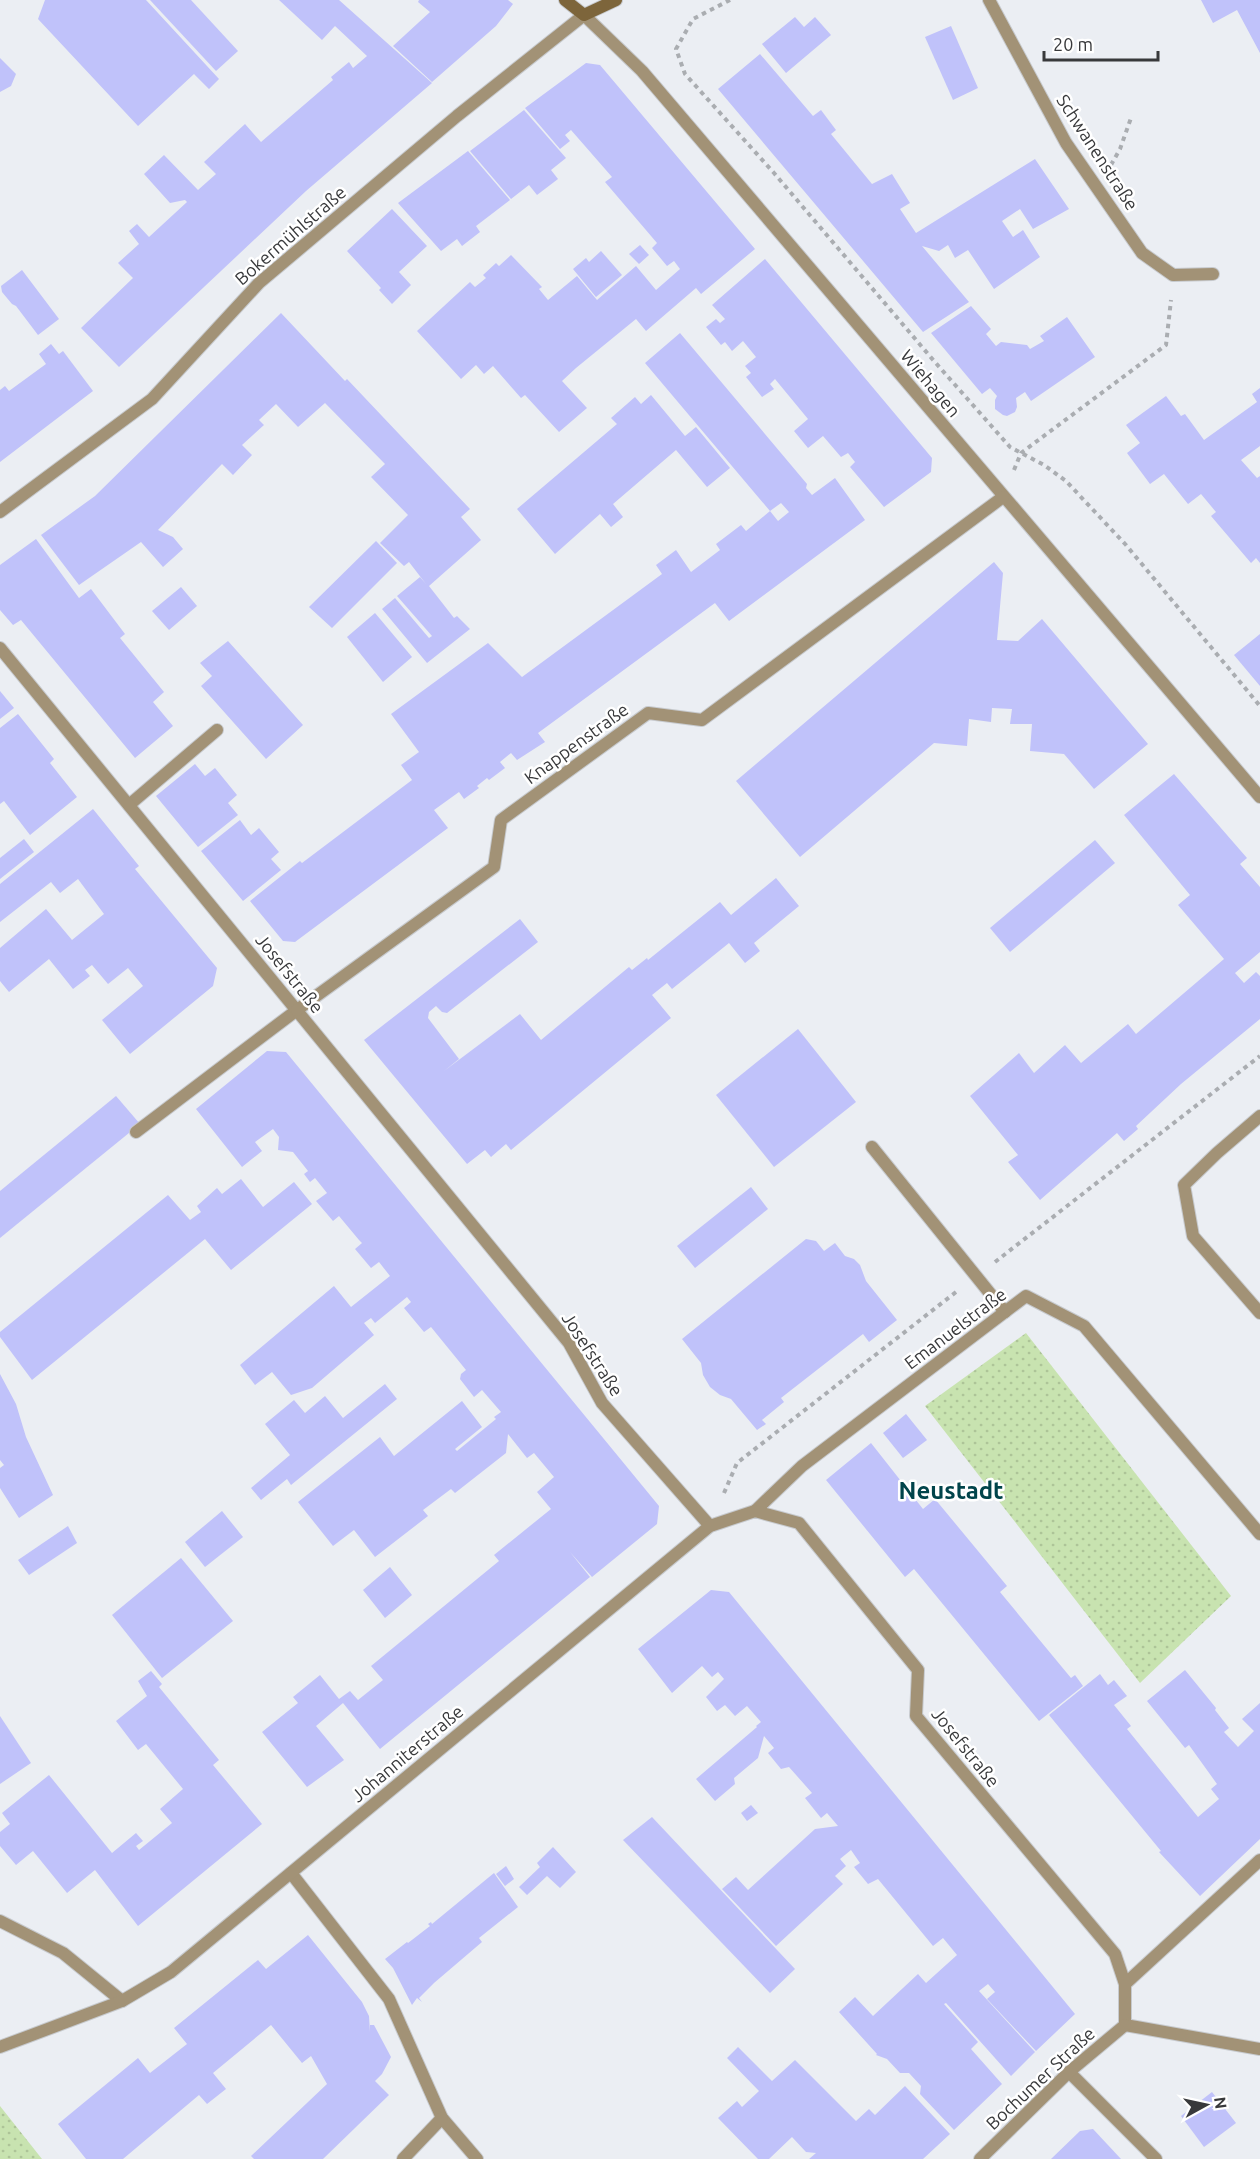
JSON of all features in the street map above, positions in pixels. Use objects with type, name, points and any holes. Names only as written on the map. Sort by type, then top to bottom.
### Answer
[{"type":"main road","name":"Wiehagen","points":[[565,0],[584,15]]},
{"type":"main road","name":"Bokermühlstraße","points":[[584,15],[616,0]]},
{"type":"street","name":"Schwanenstraße","points":[[989,0],[1066,143],[1142,253],[1173,275]]},
{"type":"street","name":"Wiehagen","points":[[584,15],[642,71],[1260,797]]},
{"type":"street","name":"Bokermühlstraße","points":[[0,512],[152,399],[259,284],[457,116],[584,15]]},
{"type":"street","points":[[1173,275],[1214,274]]},
{"type":"street","name":"Knappenstraße","points":[[136,1132],[297,1010],[494,867],[501,820],[510,813],[648,713],[702,720],[1003,497]]},
{"type":"street","name":"Josefstraße","points":[[0,648],[569,1342],[602,1403],[711,1526]]},
{"type":"street","points":[[129,805],[217,730]]},
{"type":"street","points":[[1260,1116],[1184,1185],[1193,1236],[1260,1314]]},
{"type":"street","points":[[872,1147],[1005,1312]]},
{"type":"street","name":"Emanuelstraße","points":[[755,1511],[802,1466],[1026,1296],[1084,1326],[1260,1534]]},
{"type":"street","points":[[711,1526],[755,1511]]},
{"type":"street","name":"Josefstraße","points":[[755,1511],[799,1523],[918,1670],[916,1716],[1115,1954],[1125,1984],[1125,2025]]},
{"type":"street","name":"Johanniterstraße","points":[[0,2047],[122,2001],[171,1972],[711,1526]]},
{"type":"street","points":[[1125,1984],[1260,1860]]},
{"type":"street","points":[[291,1873],[389,1999],[442,2118],[477,2159]]},
{"type":"street","points":[[0,1921],[63,1953],[122,2001]]},
{"type":"street","points":[[1125,2025],[1260,2049]]},
{"type":"street","name":"Bochumer Straße","points":[[980,2159],[1069,2072],[1125,2025]]},
{"type":"street","points":[[1069,2072],[1156,2159]]},
{"type":"street","points":[[403,2159],[442,2118]]},
{"type":"path","points":[[730,0],[693,20],[676,49],[684,74],[774,173],[1010,447],[1044,465],[1066,481],[1126,545],[1260,706]]},
{"type":"path","points":[[1092,180],[1110,166],[1120,149],[1131,118]]},
{"type":"path","points":[[1003,497],[1021,453],[1166,345],[1173,275]]},
{"type":"green space","points":[[1026,1333],[1231,1596],[1140,1683],[925,1406]]},
{"type":"green space","points":[[0,2106],[42,2159],[0,2159]]},
{"type":"building","points":[[45,0],[146,0],[219,79],[209,89],[194,74],[138,126],[38,19]]},
{"type":"building","points":[[150,0],[191,0],[238,51],[216,71]]},
{"type":"building","points":[[279,0],[339,0],[432,83],[306,191],[119,367],[81,328],[133,278],[118,263],[139,244],[129,231],[137,224],[149,237],[187,202],[185,200],[170,203],[144,174],[164,155],[198,190],[216,174],[204,162],[245,124],[261,142],[333,80],[331,77],[349,62],[353,68],[367,56],[335,26],[322,40]]},
{"type":"building","points":[[419,0],[508,0],[513,4],[496,26],[432,82],[393,46],[430,12],[418,2]]},
{"type":"building","points":[[1201,0],[1260,0],[1260,53],[1237,10],[1213,23]]},
{"type":"building","points":[[795,17],[804,27],[815,17],[831,35],[786,73],[762,44]]},
{"type":"building","points":[[951,26],[978,88],[953,100],[925,37]]},
{"type":"building","points":[[760,54],[813,116],[821,110],[836,130],[831,134],[872,184],[892,174],[910,203],[900,209],[916,233],[1035,159],[1069,209],[1033,229],[1020,209],[1002,221],[1013,237],[1023,230],[1040,257],[994,289],[968,250],[955,258],[948,245],[939,251],[922,246],[969,302],[923,332],[718,89]]},
{"type":"building","points":[[0,58],[16,74],[11,86],[0,92]]},
{"type":"building","points":[[586,63],[600,65],[755,249],[701,294],[696,288],[646,331],[636,319],[562,381],[587,408],[559,432],[525,395],[521,398],[493,366],[484,374],[476,365],[461,379],[417,331],[470,282],[475,287],[486,278],[483,275],[496,263],[499,266],[511,255],[542,287],[539,289],[548,300],[577,276],[597,300],[636,266],[656,290],[680,269],[674,261],[667,266],[652,248],[657,243],[605,182],[612,177],[571,130],[565,135],[570,141],[560,149],[525,108]]},
{"type":"building","points":[[524,110],[566,158],[551,170],[558,179],[537,195],[529,185],[511,199],[470,151]]},
{"type":"building","points":[[468,151],[510,200],[476,226],[480,232],[462,246],[457,239],[441,251],[398,203]]},
{"type":"building","points":[[392,209],[427,246],[399,272],[411,285],[392,304],[379,290],[381,288],[347,251]]},
{"type":"building","points":[[640,245],[649,255],[639,264],[629,254]]},
{"type":"building","points":[[601,251],[622,275],[596,297],[573,269],[586,258],[589,262]]},
{"type":"building","points":[[765,259],[932,458],[931,472],[884,507],[850,467],[855,462],[848,453],[841,457],[823,436],[808,448],[794,431],[808,419],[775,379],[770,384],[774,389],[762,397],[746,377],[751,373],[745,366],[756,357],[743,341],[732,351],[725,342],[721,345],[706,327],[716,319],[720,323],[725,319],[712,305]]},
{"type":"building","points":[[22,270],[59,319],[38,335],[2,292],[1,286]]},
{"type":"building","points":[[971,306],[991,329],[986,334],[996,346],[1001,342],[1027,345],[1030,349],[1044,341],[1040,336],[1067,317],[1095,357],[1031,401],[1025,392],[1016,398],[1015,412],[1007,416],[1003,415],[995,409],[997,396],[990,388],[982,394],[931,333]]},
{"type":"building","points":[[281,313],[470,509],[461,517],[481,540],[429,586],[454,618],[457,616],[470,629],[427,663],[382,609],[395,598],[429,638],[432,636],[397,596],[420,577],[426,584],[409,562],[404,566],[380,543],[408,515],[371,477],[385,464],[325,403],[298,427],[276,404],[259,420],[264,425],[242,445],[252,455],[233,475],[222,464],[158,530],[173,537],[183,549],[163,567],[141,542],[79,585],[41,535],[95,496]]},
{"type":"building","points":[[680,333],[807,484],[806,488],[812,495],[835,478],[865,520],[729,621],[715,603],[538,733],[545,742],[517,760],[511,753],[500,762],[505,768],[489,780],[487,778],[477,786],[479,788],[464,799],[459,792],[434,810],[448,828],[295,942],[283,941],[250,901],[300,861],[302,863],[412,780],[401,765],[419,752],[391,714],[488,643],[522,677],[662,574],[656,565],[676,550],[691,572],[720,550],[716,544],[741,525],[746,531],[770,511],[645,363]],"holes":[[[781,503],[789,512],[778,521],[770,511]]]},
{"type":"building","points":[[51,344],[59,354],[63,351],[93,391],[0,462],[0,390],[5,386],[9,391],[46,364],[39,354]]},
{"type":"building","points":[[1260,388],[1260,446],[1241,460],[1257,478],[1260,476],[1260,563],[1256,558],[1251,563],[1211,516],[1216,512],[1201,494],[1188,504],[1164,474],[1150,484],[1127,453],[1140,443],[1126,425],[1166,396],[1181,416],[1185,414],[1204,440],[1257,402],[1252,394]]},
{"type":"building","points":[[651,395],[685,436],[696,427],[730,468],[707,487],[676,450],[613,504],[623,517],[611,527],[600,514],[555,554],[517,509],[617,424],[611,418],[635,397],[641,404]]},
{"type":"building","points":[[36,539],[79,598],[91,589],[125,634],[120,638],[164,692],[153,702],[173,726],[135,758],[21,620],[13,625],[0,610],[0,565]]},
{"type":"building","points":[[376,541],[397,563],[332,628],[309,607]]},
{"type":"building","points":[[994,562],[1003,573],[997,640],[1018,641],[1042,619],[1148,744],[1094,789],[1064,754],[1030,751],[1032,724],[1010,724],[1012,709],[992,708],[991,722],[969,719],[967,746],[934,743],[800,857],[736,781]]},
{"type":"building","points":[[181,587],[197,606],[169,630],[152,611]]},
{"type":"building","points":[[375,613],[412,657],[383,682],[347,637]]},
{"type":"building","points":[[1260,634],[1260,686],[1234,655]]},
{"type":"building","points":[[228,641],[303,725],[266,759],[201,686],[212,676],[200,663]]},
{"type":"building","points":[[0,691],[14,708],[0,719]]},
{"type":"building","points":[[18,714],[54,759],[50,763],[77,797],[30,835],[4,801],[0,804],[0,728]]},
{"type":"building","points":[[195,764],[205,776],[215,768],[237,795],[228,803],[238,815],[198,847],[156,796]]},
{"type":"building","points":[[1174,774],[1247,858],[1240,864],[1260,887],[1260,952],[1235,973],[1244,983],[1256,972],[1260,976],[1260,1019],[1181,1084],[1136,1126],[1138,1129],[1124,1141],[1117,1133],[1040,1200],[1008,1162],[1018,1155],[970,1096],[1019,1053],[1034,1073],[1065,1045],[1081,1063],[1128,1024],[1136,1034],[1224,959],[1178,905],[1190,895],[1124,815]]},
{"type":"building","points":[[93,809],[139,866],[135,869],[217,968],[213,986],[130,1054],[102,1020],[143,986],[128,968],[108,984],[92,965],[85,970],[90,976],[73,989],[49,959],[9,992],[0,981],[0,948],[46,909],[72,940],[104,914],[78,879],[60,893],[51,882],[0,922],[0,884]]},
{"type":"building","points":[[240,820],[251,835],[259,828],[279,852],[271,859],[281,870],[243,901],[201,851]]},
{"type":"building","points":[[24,839],[34,852],[0,879],[0,858]]},
{"type":"building","points":[[1095,840],[1115,863],[1010,952],[990,928]]},
{"type":"building","points":[[776,878],[799,906],[754,943],[760,951],[745,963],[729,943],[672,989],[667,983],[652,995],[671,1018],[511,1150],[506,1144],[491,1157],[485,1150],[467,1164],[364,1040],[520,919],[538,942],[447,1013],[442,1012],[436,1006],[429,1012],[428,1018],[459,1059],[444,1071],[520,1014],[541,1040],[629,967],[632,970],[647,958],[648,960],[720,902],[731,915]]},
{"type":"building","points":[[798,1029],[856,1102],[774,1167],[716,1095]]},
{"type":"building","points":[[267,1051],[286,1052],[659,1506],[657,1524],[592,1577],[570,1552],[590,1577],[380,1749],[343,1703],[316,1726],[344,1760],[307,1787],[262,1732],[298,1703],[293,1697],[320,1675],[339,1699],[350,1691],[358,1700],[383,1680],[371,1666],[499,1561],[494,1555],[551,1509],[537,1492],[554,1477],[534,1453],[527,1458],[508,1434],[506,1453],[455,1493],[451,1489],[423,1510],[428,1516],[375,1557],[354,1530],[333,1546],[298,1502],[380,1437],[394,1456],[462,1401],[482,1427],[455,1449],[457,1451],[496,1419],[494,1417],[501,1412],[482,1390],[474,1397],[460,1379],[461,1374],[466,1370],[431,1327],[424,1332],[404,1308],[411,1302],[407,1297],[375,1323],[371,1318],[364,1323],[374,1335],[312,1388],[291,1395],[272,1372],[255,1385],[240,1365],[334,1286],[351,1307],[390,1276],[379,1262],[371,1268],[355,1249],[362,1243],[339,1216],[333,1221],[316,1201],[327,1193],[315,1178],[310,1182],[304,1174],[308,1171],[293,1152],[278,1150],[279,1137],[273,1129],[255,1142],[262,1151],[242,1167],[196,1109]]},
{"type":"building","points":[[116,1096],[140,1124],[0,1238],[0,1191]]},
{"type":"building","points":[[241,1179],[263,1207],[294,1182],[312,1204],[231,1270],[205,1239],[32,1380],[0,1337],[0,1332],[168,1195],[190,1220],[201,1212],[197,1206],[217,1188],[222,1194]]},
{"type":"building","points":[[751,1187],[768,1209],[695,1268],[677,1246]]},
{"type":"building","points":[[806,1239],[816,1241],[824,1251],[835,1243],[845,1256],[854,1259],[860,1265],[866,1281],[897,1320],[869,1342],[863,1334],[781,1398],[784,1402],[762,1420],[766,1424],[757,1430],[731,1399],[720,1395],[710,1387],[703,1375],[701,1363],[682,1339]]},
{"type":"building","points":[[0,1374],[16,1404],[26,1437],[53,1495],[19,1518],[0,1488],[0,1468],[4,1465],[0,1460]]},
{"type":"building","points":[[385,1384],[397,1399],[291,1485],[287,1479],[261,1500],[251,1488],[290,1455],[265,1424],[294,1400],[305,1413],[325,1396],[343,1418]]},
{"type":"building","points":[[906,1414],[927,1440],[903,1458],[883,1433]]},
{"type":"building","points":[[871,1443],[923,1509],[935,1499],[1007,1586],[1000,1592],[1071,1678],[1075,1675],[1083,1686],[1039,1721],[914,1569],[905,1577],[826,1480]]},
{"type":"building","points":[[222,1511],[243,1537],[205,1567],[185,1542]]},
{"type":"building","points":[[68,1526],[77,1543],[29,1575],[18,1560]]},
{"type":"building","points":[[181,1558],[233,1621],[162,1678],[112,1615]]},
{"type":"building","points":[[390,1567],[412,1595],[385,1618],[363,1590]]},
{"type":"building","points":[[711,1590],[729,1592],[1075,2014],[1036,2051],[987,1999],[995,1992],[988,1984],[979,1991],[1035,2052],[1011,2076],[946,2003],[944,2004],[978,2042],[971,2049],[1002,2084],[954,2130],[920,2094],[921,2086],[909,2073],[900,2073],[887,2059],[876,2055],[839,2012],[855,1997],[873,2016],[918,1974],[926,1983],[957,1955],[943,1938],[933,1946],[878,1879],[868,1884],[854,1867],[860,1863],[851,1850],[840,1859],[846,1866],[835,1876],[843,1884],[776,1946],[722,1889],[736,1877],[748,1890],[815,1829],[838,1826],[827,1813],[821,1818],[805,1798],[812,1793],[789,1767],[781,1769],[768,1753],[774,1748],[764,1736],[758,1758],[734,1778],[735,1784],[715,1801],[696,1779],[761,1722],[747,1706],[735,1716],[725,1705],[717,1711],[706,1697],[724,1679],[718,1672],[712,1677],[702,1666],[672,1693],[638,1649]]},
{"type":"building","points":[[1185,1670],[1216,1708],[1215,1710],[1229,1728],[1224,1732],[1238,1747],[1254,1731],[1242,1719],[1260,1703],[1260,1839],[1200,1896],[1159,1852],[1161,1851],[1049,1715],[1100,1674],[1108,1685],[1114,1680],[1127,1696],[1114,1705],[1131,1726],[1127,1729],[1198,1817],[1219,1799],[1211,1789],[1217,1784],[1189,1745],[1185,1748],[1147,1701]]},
{"type":"building","points":[[151,1671],[162,1684],[159,1687],[219,1760],[213,1765],[262,1824],[138,1926],[95,1870],[67,1893],[33,1851],[16,1865],[0,1846],[0,1832],[10,1824],[2,1813],[49,1775],[112,1853],[136,1833],[143,1841],[136,1846],[139,1850],[172,1823],[160,1809],[183,1789],[146,1744],[138,1750],[116,1721],[147,1696],[138,1681]]},
{"type":"building","points":[[0,1716],[31,1763],[0,1784]]},
{"type":"building","points":[[751,1805],[758,1813],[747,1821],[741,1813]]},
{"type":"building","points":[[652,1817],[795,1969],[770,1993],[623,1840]]},
{"type":"building","points":[[553,1847],[576,1872],[560,1888],[547,1876],[527,1895],[519,1887],[540,1867],[537,1863]]},
{"type":"building","points":[[506,1866],[514,1879],[505,1886],[496,1874]]},
{"type":"building","points":[[494,1873],[518,1907],[479,1938],[482,1942],[419,1998],[422,2002],[417,1998],[412,2005],[393,1968],[385,1959],[430,1926],[428,1924],[431,1922],[432,1924]]},
{"type":"building","points":[[308,1935],[362,2002],[369,2016],[370,2032],[370,2025],[374,2025],[391,2057],[382,2074],[375,2081],[389,2095],[323,2159],[254,2159],[251,2156],[327,2084],[311,2056],[302,2063],[271,2025],[213,2073],[226,2089],[207,2104],[199,2095],[123,2159],[86,2159],[58,2124],[138,2058],[150,2073],[187,2044],[174,2028],[258,1960],[266,1969]]},
{"type":"building","points":[[738,2047],[772,2081],[795,2060],[856,2121],[869,2109],[875,2115],[905,2086],[950,2134],[923,2159],[809,2159],[816,2153],[806,2152],[792,2137],[769,2159],[758,2159],[718,2118],[737,2101],[742,2107],[759,2091],[727,2058]]},
{"type":"building","points":[[1212,2092],[1236,2123],[1204,2147],[1181,2116]]},
{"type":"building","points":[[1093,2129],[1121,2159],[1051,2159],[1080,2131]]},
{"type":"district","name":"Neustadt","points":[[951,1490]]}]
